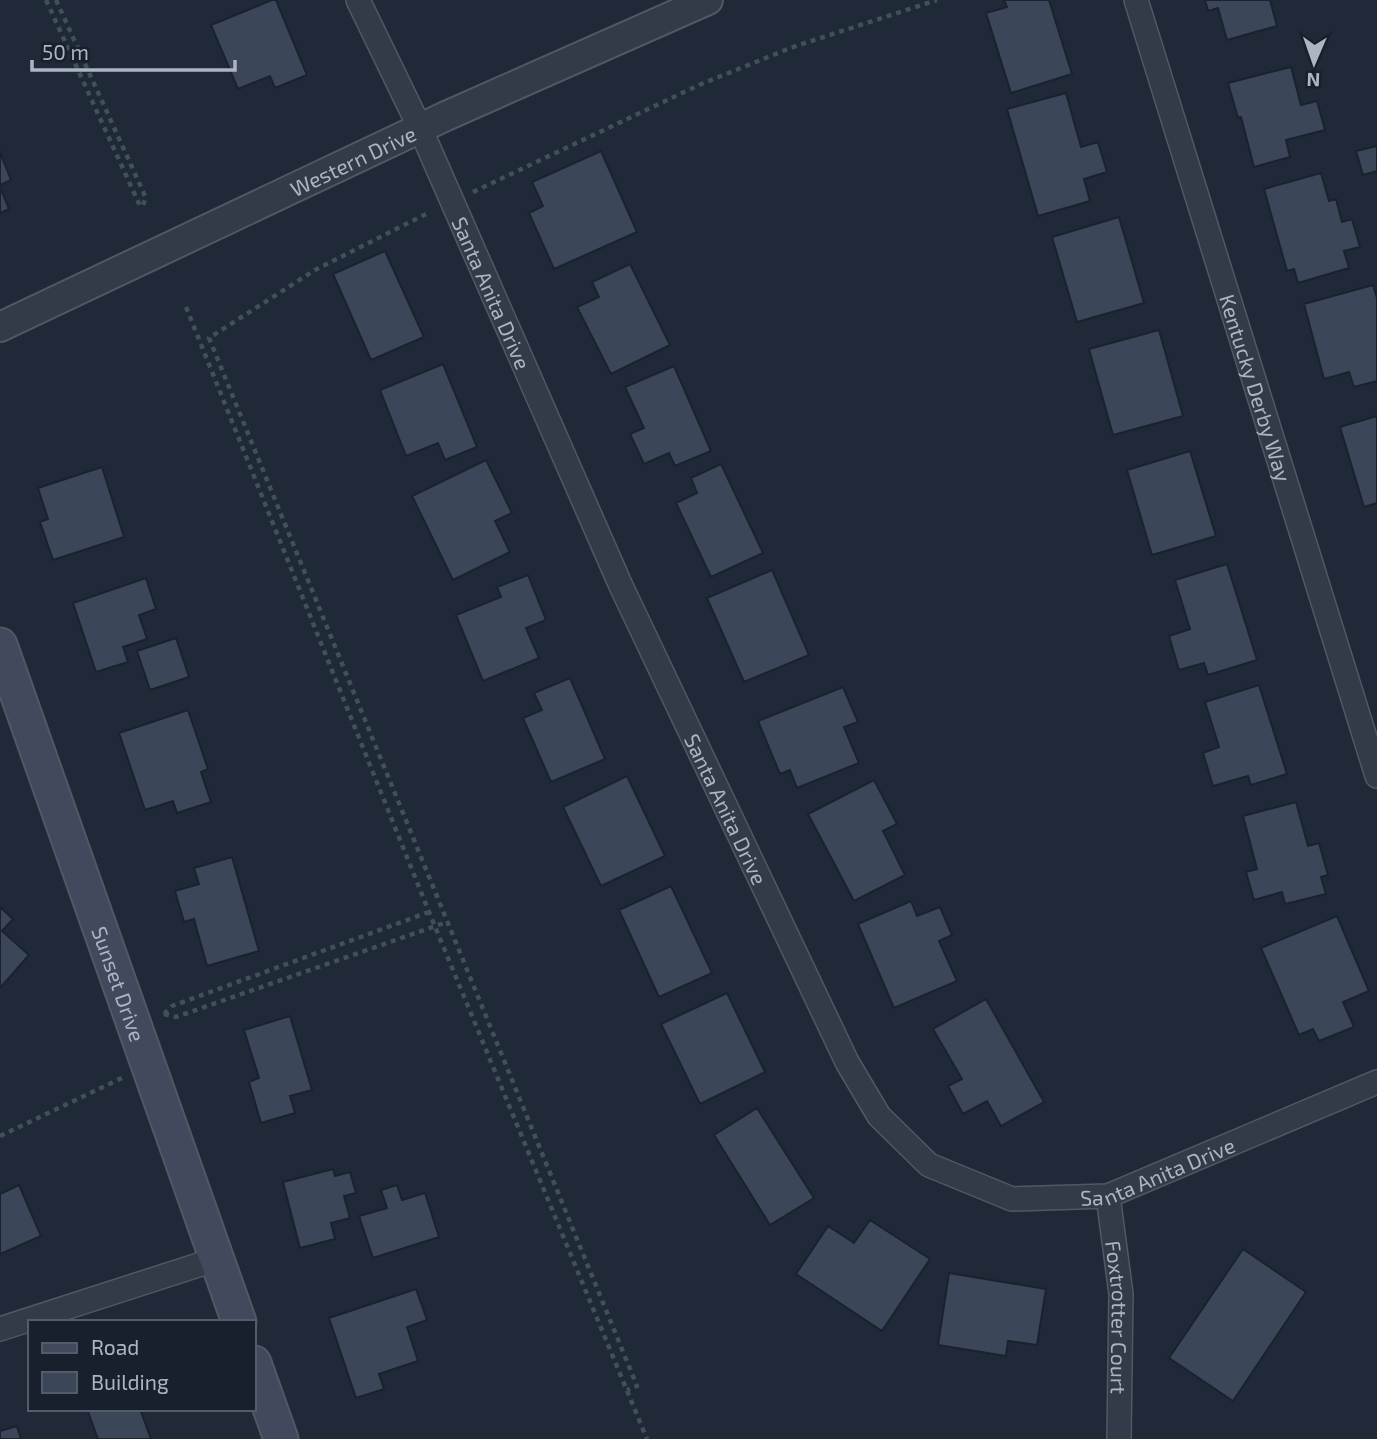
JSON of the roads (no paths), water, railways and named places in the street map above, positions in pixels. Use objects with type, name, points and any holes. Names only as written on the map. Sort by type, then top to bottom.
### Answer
[{"type":"main road","name":"Sunset Drive","points":[[0,645],[238,1320]]},
{"type":"main road","points":[[256,1369],[281,1439]]},
{"type":"street","name":"Santa Anita Drive","points":[[358,0],[420,128],[621,586],[847,1062],[879,1116],[929,1165],[1012,1199],[1108,1196],[1377,1082]]},
{"type":"street","name":"Western Drive","points":[[0,327],[420,128],[708,0]]},
{"type":"street","name":"Kentucky Derby Way","points":[[1136,0],[1377,776]]},
{"type":"street","name":"Foxtrotter Court","points":[[1108,1196],[1121,1294],[1119,1439]]},
{"type":"street","points":[[0,1329],[217,1259]]}]
